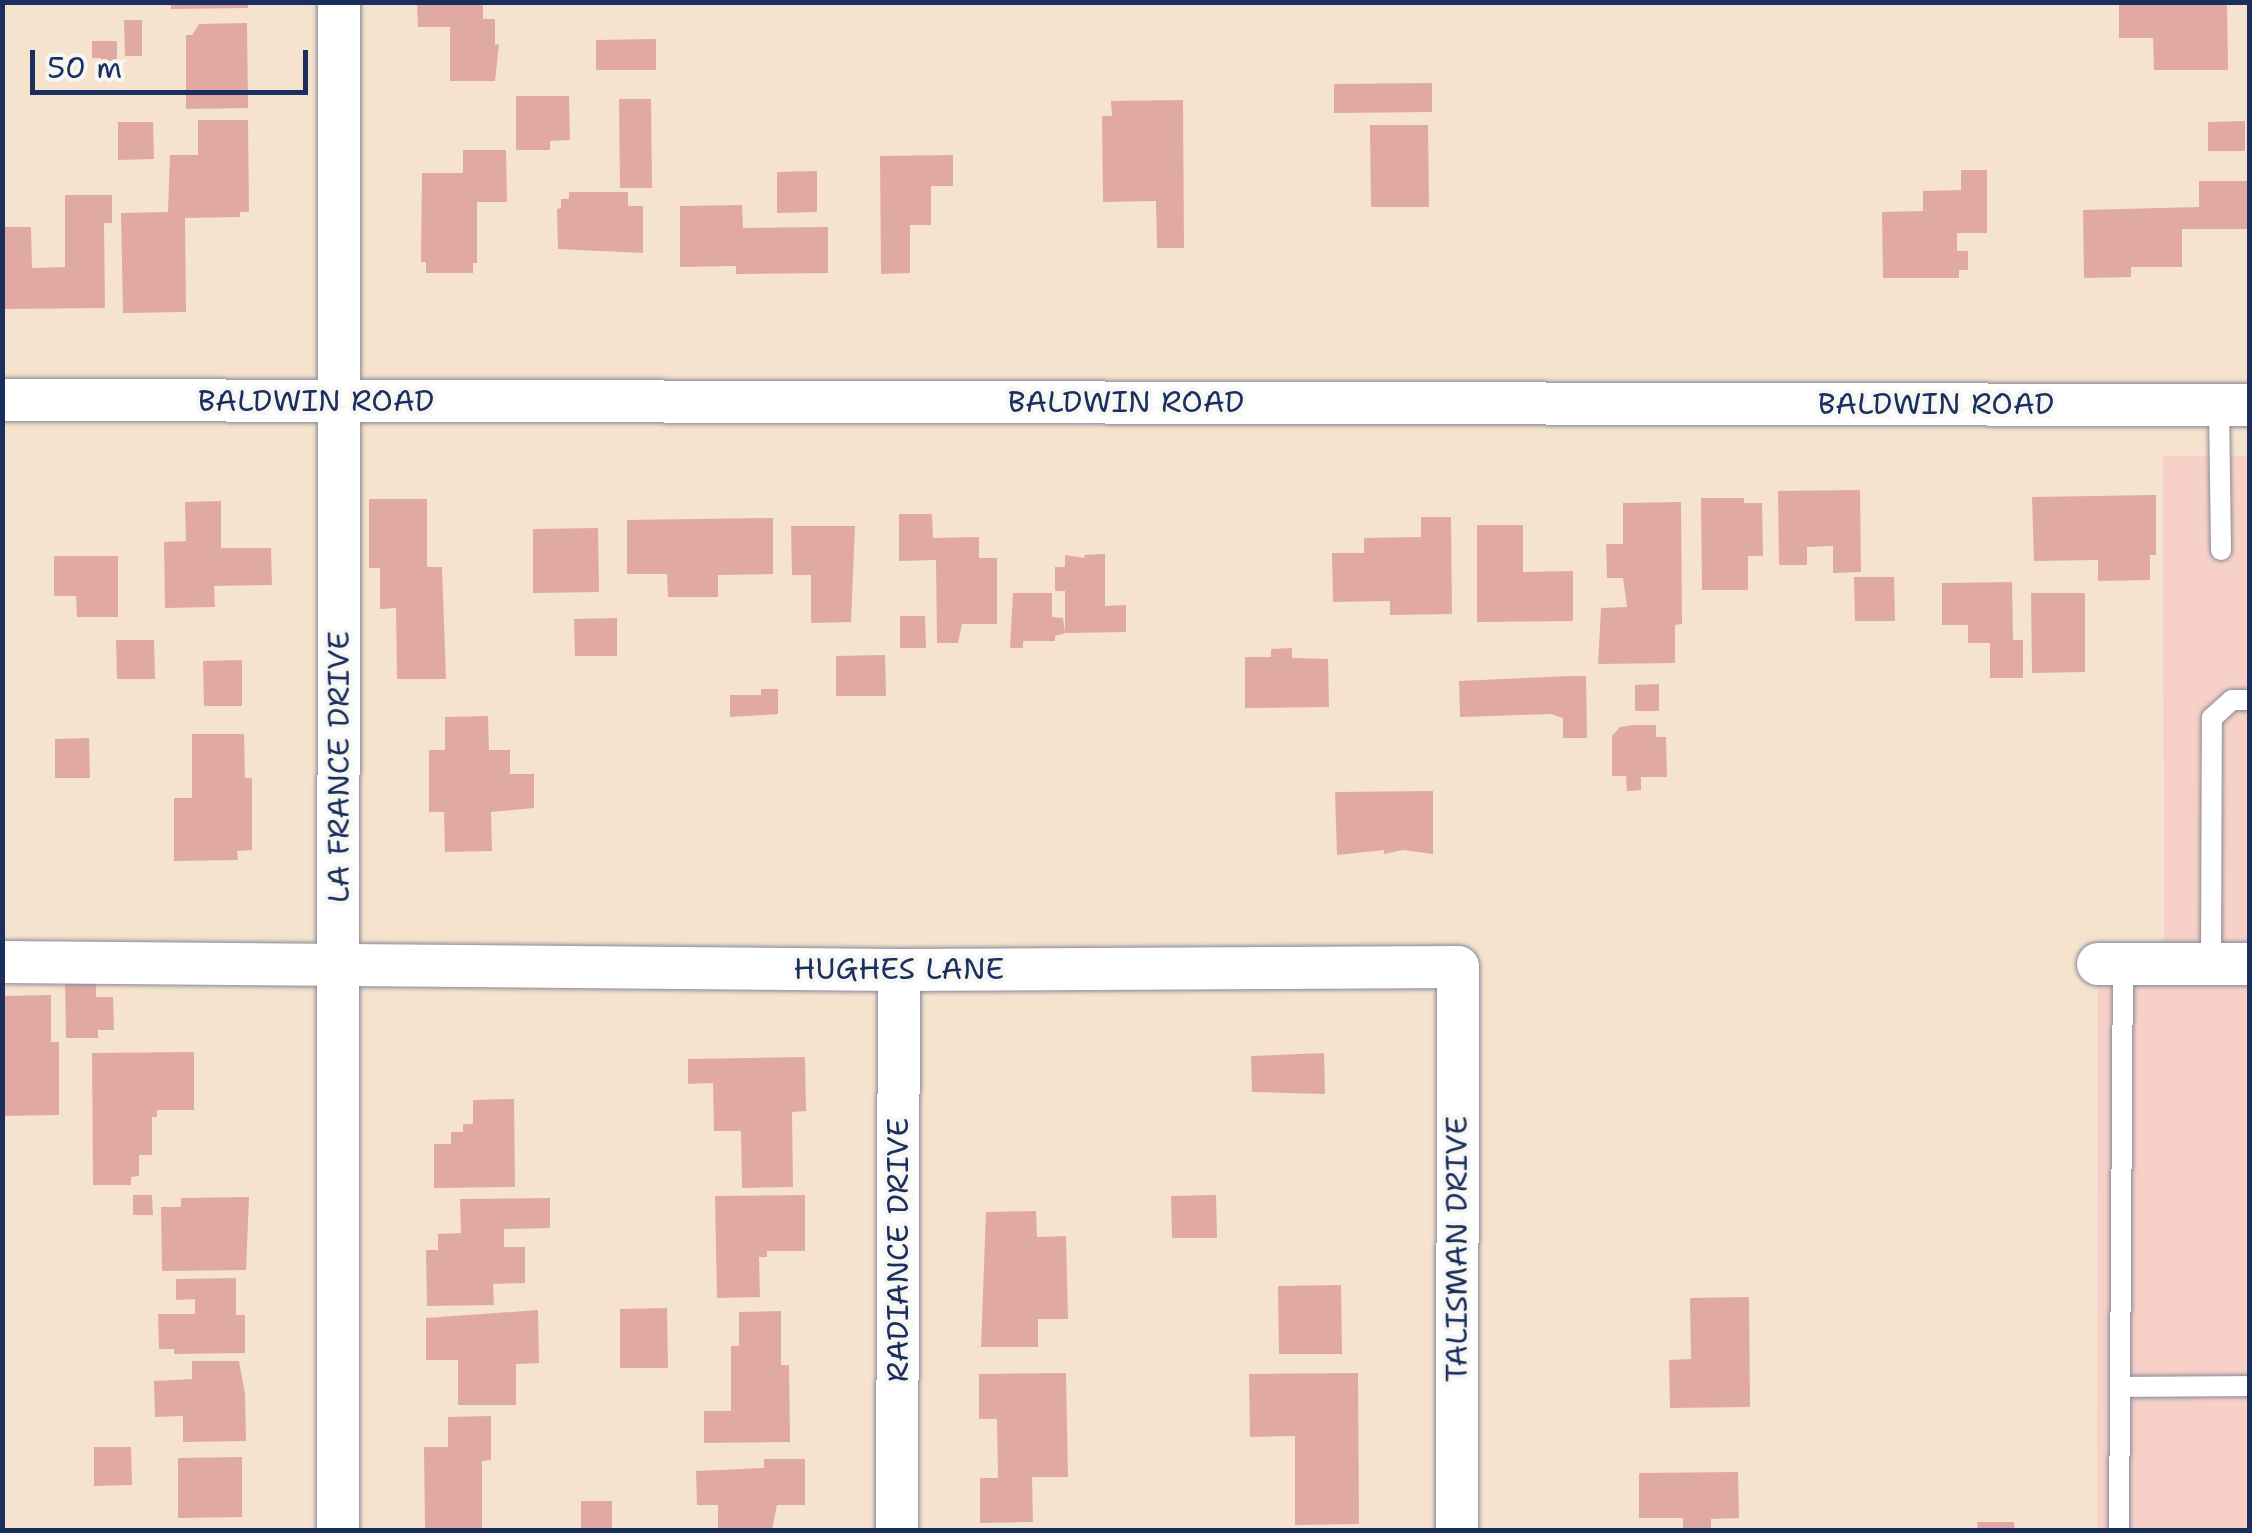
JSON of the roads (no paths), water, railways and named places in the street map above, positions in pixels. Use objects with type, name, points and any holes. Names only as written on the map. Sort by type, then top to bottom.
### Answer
[{"type":"street","name":"LA FRANCE DRIVE","points":[[338,1530],[339,2]]},
{"type":"street","name":"BALDWIN ROAD","points":[[2,400],[2234,405]]},
{"type":"street","name":"HUGHES LANE","points":[[2,962],[899,970],[1458,967]]},
{"type":"street","points":[[2111,964],[2230,964]]},
{"type":"street","name":"TALISMAN DRIVE","points":[[1457,1530],[1458,967]]},
{"type":"street","name":"RADIANCE DRIVE","points":[[897,1530],[899,970]]},
{"type":"lane","points":[[2221,550],[2234,405]]},
{"type":"lane","points":[[2230,964],[2212,718],[2232,700],[2250,700]]},
{"type":"lane","points":[[2111,964],[2120,1530]]},
{"type":"lane","points":[[2120,1387],[2250,1386]]}]
